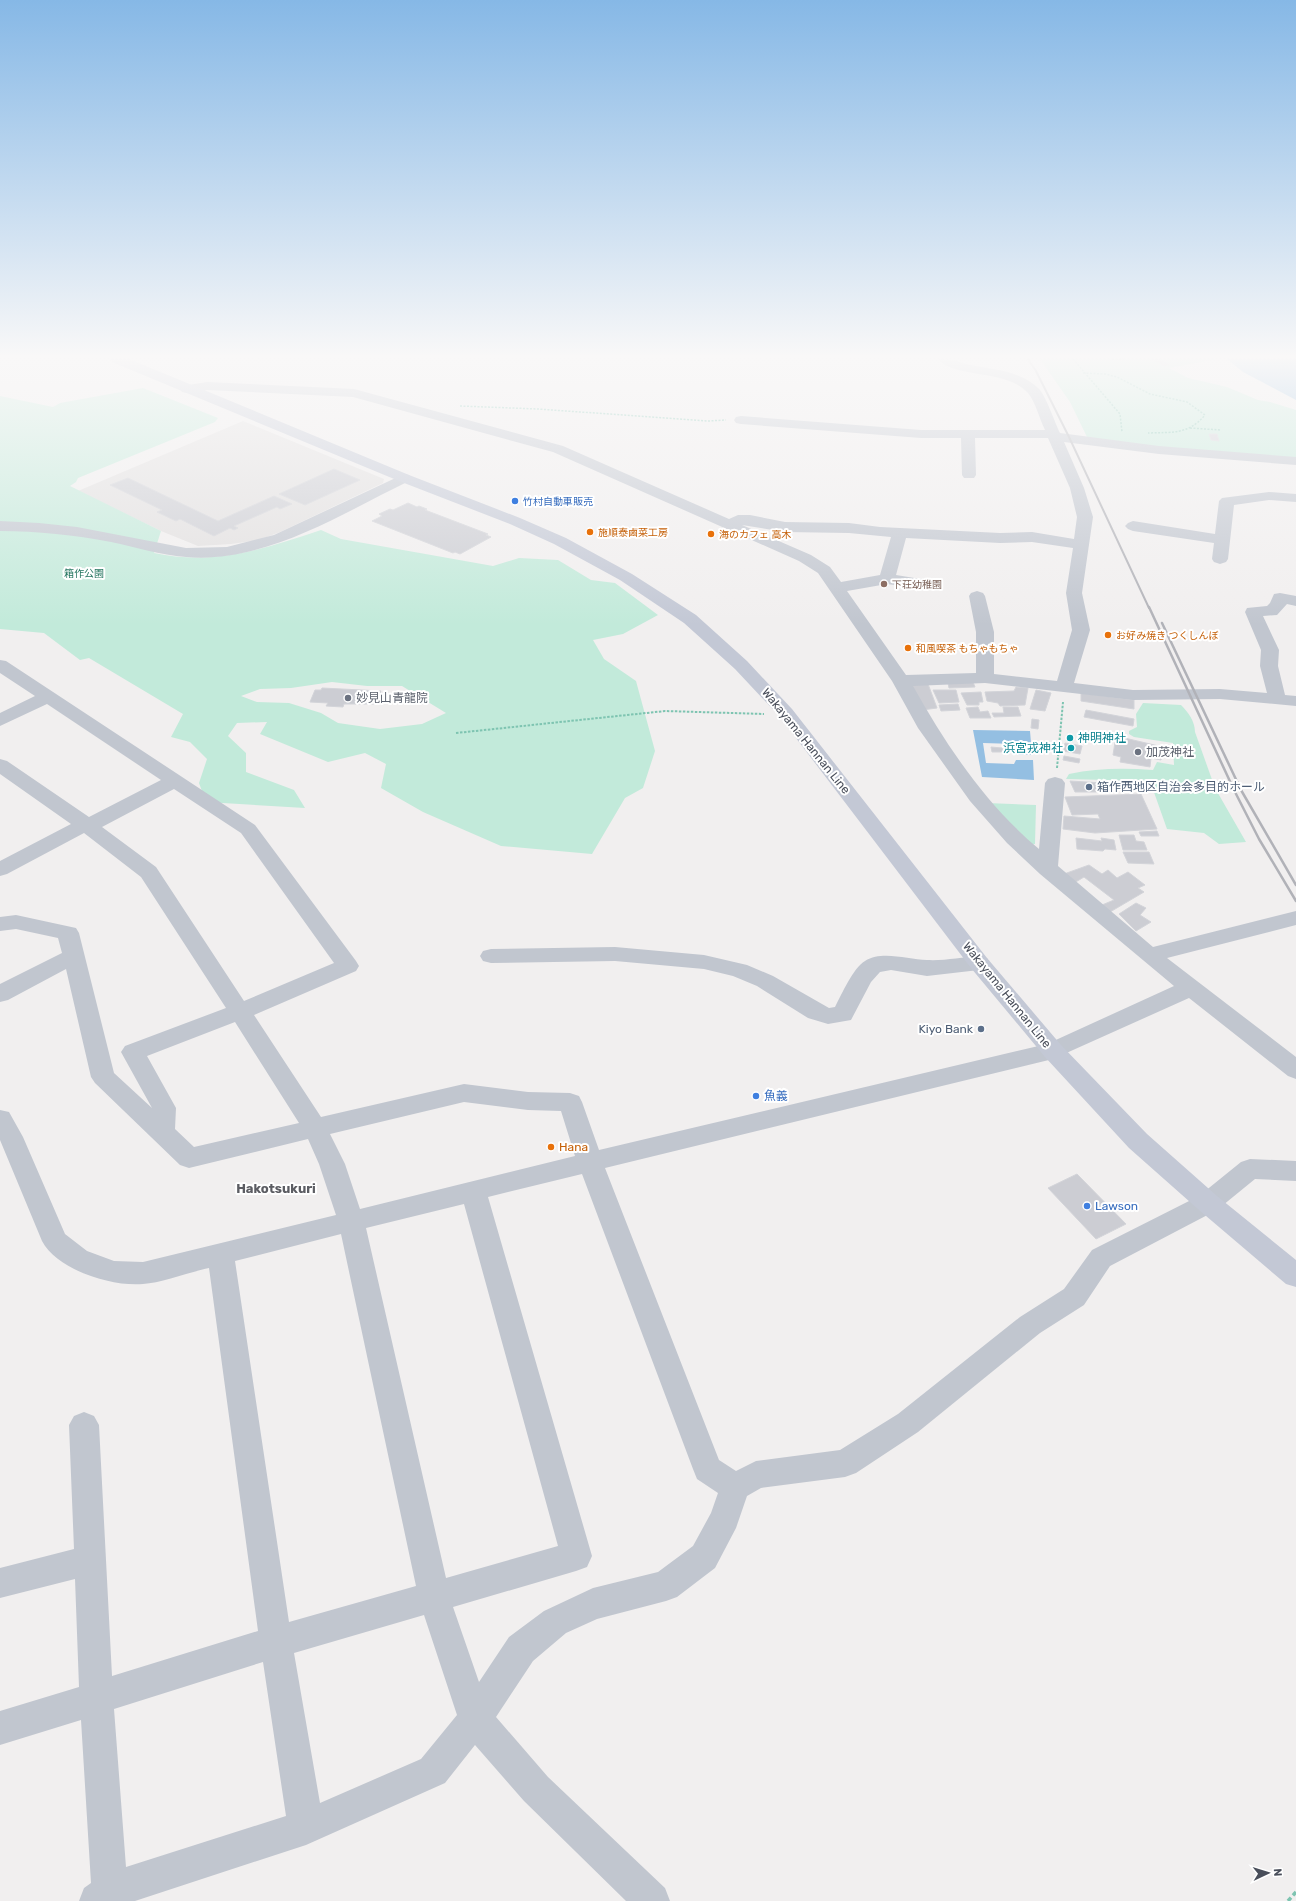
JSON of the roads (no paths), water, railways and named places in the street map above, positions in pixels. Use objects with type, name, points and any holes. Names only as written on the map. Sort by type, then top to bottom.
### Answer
[{"type":"main road","name":"Wakayama Hannan Line","points":[[330,448],[514,521],[560,541],[626,577],[690,620],[741,665],[786,713],[979,962],[1053,1051],[1138,1141],[1208,1203],[1296,1276]]},
{"type":"street","points":[[553,448],[805,558],[824,570],[901,681],[925,724],[977,797],[1014,839],[1149,955],[1296,1070]]},
{"type":"street","points":[[968,448],[969,475]]},
{"type":"street","points":[[1058,448],[1077,488],[1085,517],[1074,593],[1081,630],[1064,687]]},
{"type":"street","points":[[1162,448],[1178,452],[1234,455],[1296,461]]},
{"type":"street","points":[[0,526],[60,529],[104,536],[173,551],[230,551],[259,545],[280,538],[404,478]]},
{"type":"street","points":[[1220,559],[1227,502],[1269,496],[1296,498]]},
{"type":"street","points":[[728,525],[738,520],[750,520],[785,527],[849,528],[900,533],[1000,538],[1032,537],[1082,545]]},
{"type":"street","points":[[1133,526],[1223,540]]},
{"type":"street","points":[[887,579],[900,533]]},
{"type":"street","points":[[836,588],[887,579],[933,585]]},
{"type":"street","points":[[977,596],[985,632],[984,678]]},
{"type":"street","points":[[1277,699],[1269,666],[1270,650],[1253,612],[1271,611],[1278,605],[1280,598],[1296,601]]},
{"type":"street","points":[[0,665],[248,829],[348,966],[239,1012],[133,1052],[164,1108],[162,1132]]},
{"type":"street","points":[[901,681],[984,678],[1133,695],[1220,694],[1296,701]]},
{"type":"street","points":[[0,720],[48,697]]},
{"type":"street","points":[[0,764],[87,825],[149,872],[315,1128],[332,1164],[351,1220],[434,1597],[475,1719],[536,1789],[652,1901]]},
{"type":"street","points":[[0,869],[174,781]]},
{"type":"street","points":[[1047,868],[1055,783]]},
{"type":"street","points":[[1149,955],[1296,918]]},
{"type":"street","points":[[0,924],[16,922],[68,933],[103,1077],[189,1158],[464,1093],[528,1101],[570,1102],[590,1162],[708,1469],[735,1487]]},
{"type":"street","points":[[492,956],[615,954],[704,962],[739,970],[758,978],[816,1012],[828,1016],[843,1014],[862,978],[873,966],[891,963],[927,968],[979,962]]},
{"type":"street","points":[[0,994],[73,956]]},
{"type":"street","points":[[0,1119],[11,1137],[56,1241],[78,1259],[112,1272],[143,1273],[473,1190],[1053,1051],[1190,988]]},
{"type":"street","points":[[84,1425],[103,1896],[306,1827],[433,1771],[475,1719],[521,1649],[555,1622],[593,1604],[666,1586],[704,1557],[725,1518],[735,1487],[756,1475],[845,1462],[908,1422],[1030,1325],[1074,1297],[1101,1258],[1208,1203],[1250,1169],[1296,1171]]},
{"type":"street","points":[[0,1728],[276,1642],[576,1556],[473,1190]]},
{"type":"street","points":[[220,1253],[276,1642],[306,1827]]},
{"type":"street","points":[[0,1582],[90,1560]]},
{"type":"water","points":[[973,730],[1030,731],[1032,755],[1016,755],[1015,744],[983,743],[986,763],[1014,764],[1016,760],[1033,760],[1034,780],[982,777]]},
{"type":"railway","points":[[1074,448],[1149,608]]},
{"type":"railway","points":[[1149,607],[1234,790],[1259,839],[1296,901]]},
{"type":"railway","points":[[1162,623],[1241,790],[1296,885]]},
{"type":"place","name":"竹村自動車販売","points":[[515,501]]},
{"type":"place","name":"施順泰鹵菜工房","points":[[590,532]]},
{"type":"place","name":"海のカフェ 高木","points":[[711,534]]},
{"type":"place","name":"下荘幼稚園","points":[[884,584]]},
{"type":"place","name":"お好み焼き つくしんぼ","points":[[1108,635]]},
{"type":"place","name":"和風喫茶 もちゃもちゃ","points":[[908,648]]},
{"type":"place","name":"妙見山青龍院","points":[[348,698]]},
{"type":"place","name":"神明神社","points":[[1070,738]]},
{"type":"place","name":"浜宮戎神社","points":[[1071,748]]},
{"type":"place","name":"加茂神社","points":[[1138,752]]},
{"type":"place","name":"箱作西地区自治会多目的ホール","points":[[1089,787]]},
{"type":"place","name":"Kiyo Bank","points":[[981,1029]]},
{"type":"place","name":"魚義","points":[[756,1096]]},
{"type":"place","name":"Hana","points":[[551,1147]]},
{"type":"place","name":"Lawson","points":[[1087,1206]]},
{"type":"district","name":"Hakotsukuri","points":[[276,1188]]},
{"type":"park label","name":"箱作公園","points":[[84,573]]}]
